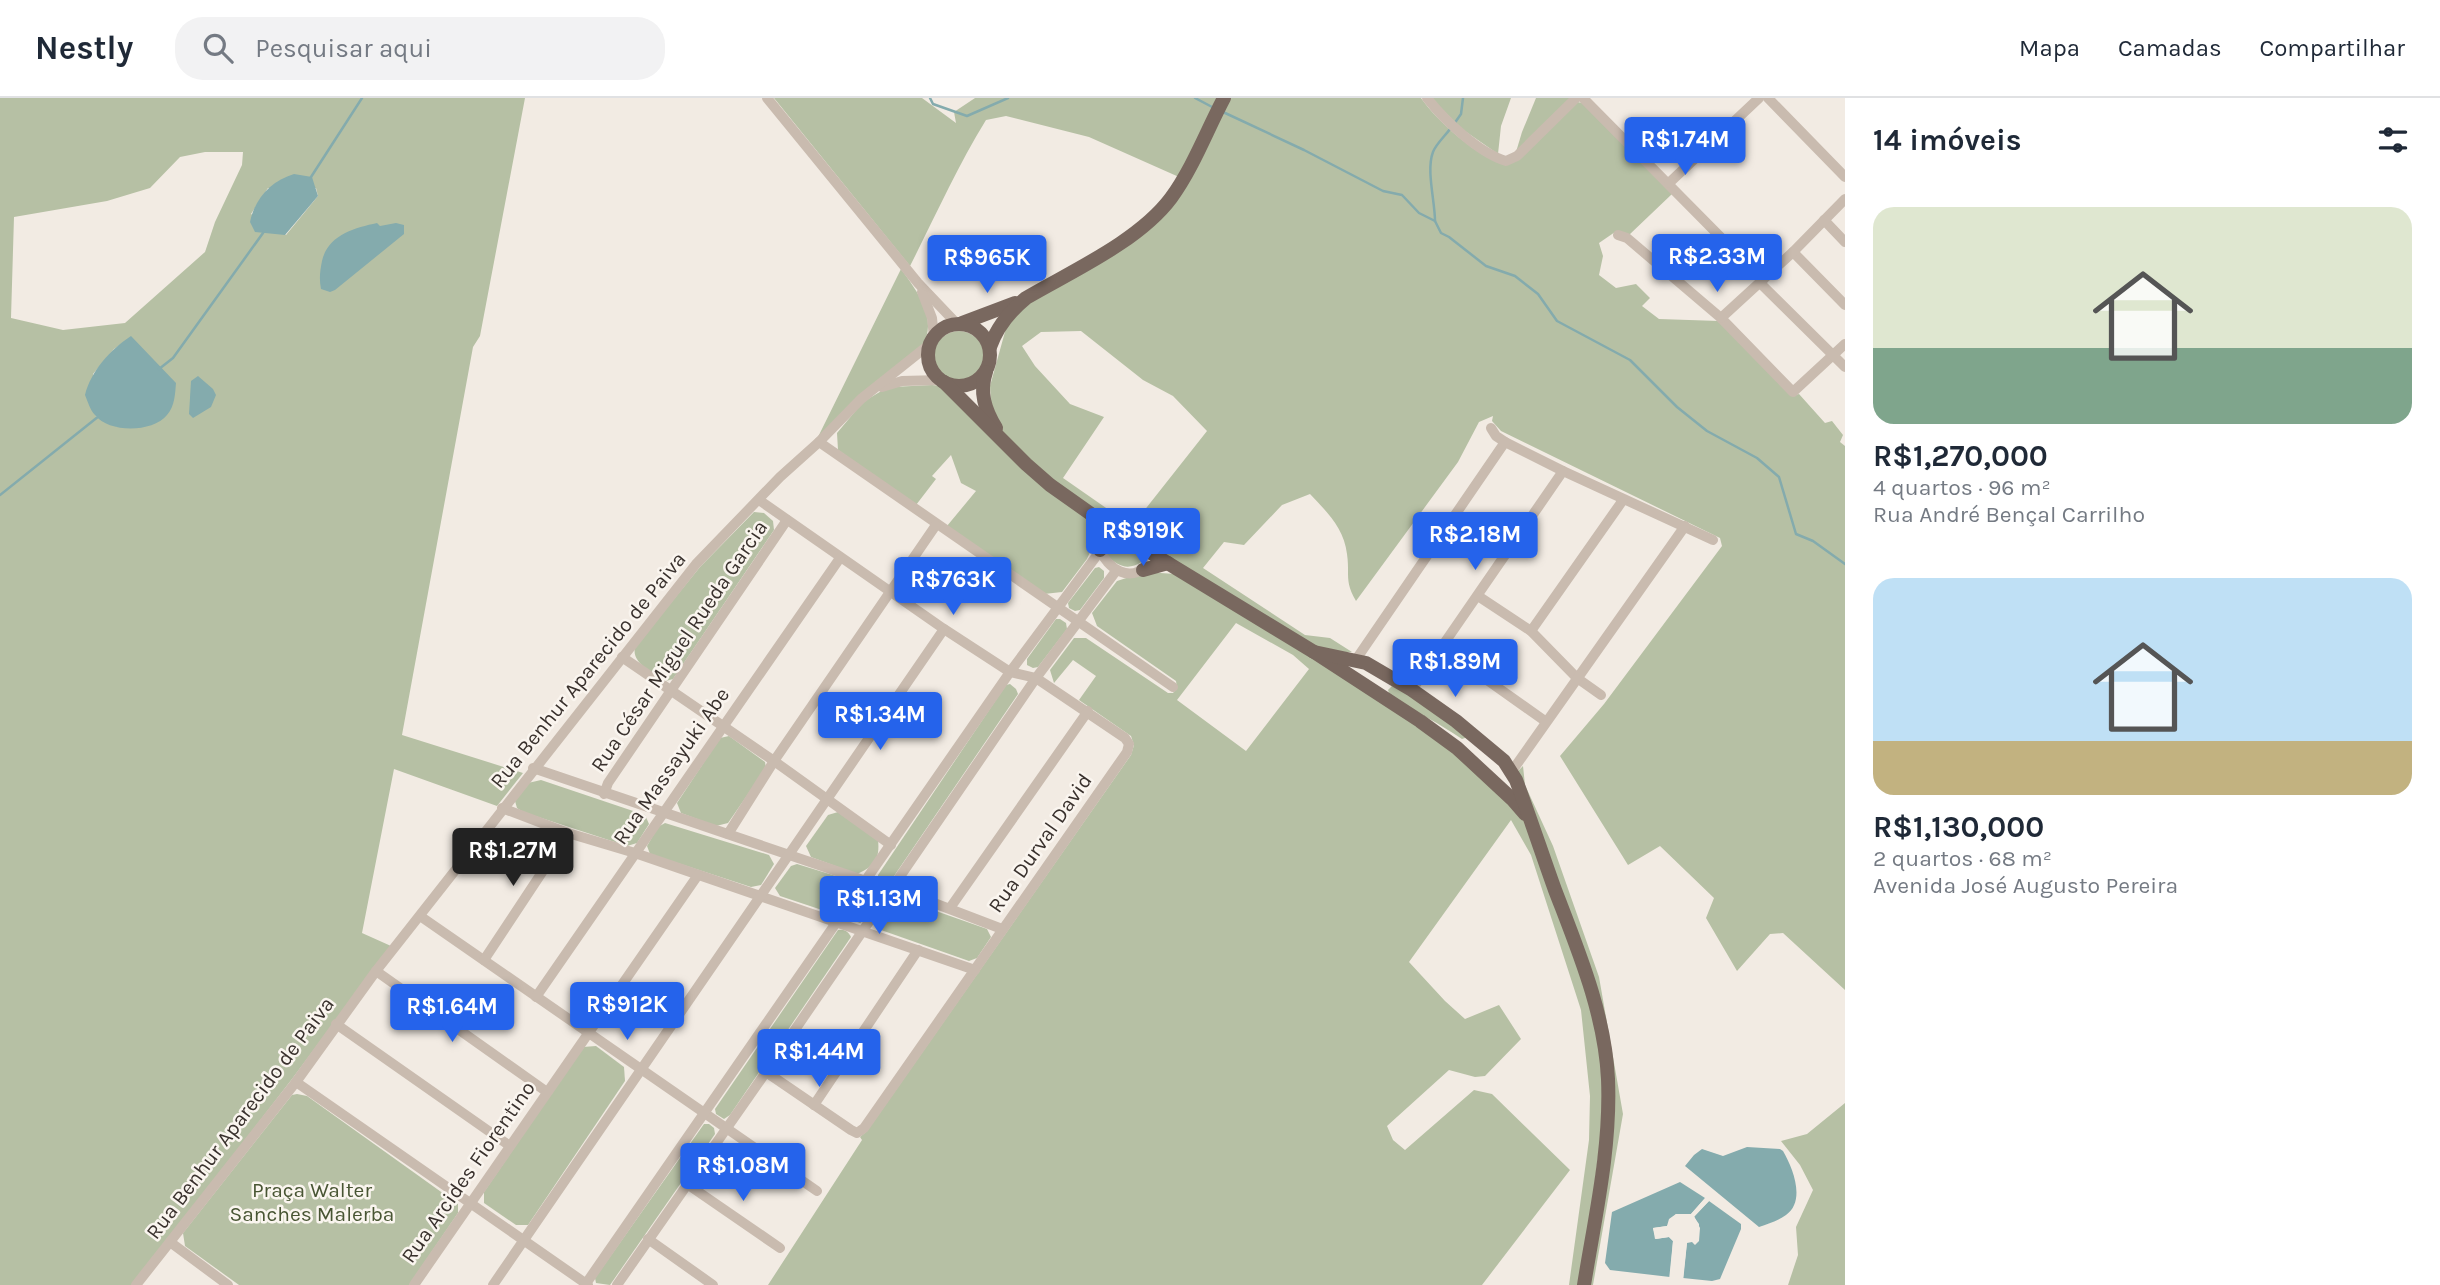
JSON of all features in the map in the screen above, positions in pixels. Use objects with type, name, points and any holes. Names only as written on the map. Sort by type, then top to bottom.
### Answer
[{"type":"main road","points":[[1220,106],[1175,191],[1160,210],[1119,242],[1026,298],[948,326],[932,341],[928,359],[930,366],[1004,442],[1051,485],[1115,531],[1314,652],[1420,721],[1475,765],[1512,799],[1530,821]]},
{"type":"main road","points":[[989,347],[1003,321],[1026,298]]},
{"type":"main road","points":[[959,324],[973,327],[984,335],[989,347],[990,360],[982,382],[985,404],[988,415],[1004,442]]},
{"type":"main road","points":[[942,381],[955,386],[967,385],[986,372]]},
{"type":"main road","points":[[1098,519],[1100,550]]},
{"type":"main road","points":[[1143,570],[1168,563]]},
{"type":"main road","points":[[1314,652],[1366,663],[1393,678],[1473,736],[1504,761],[1511,771],[1585,974],[1599,1021],[1608,1076],[1606,1143],[1584,1285]]},
{"type":"main road","points":[[1381,696],[1393,678]]},
{"type":"main road","points":[[1420,721],[1433,724],[1463,743],[1467,743],[1473,736]]},
{"type":"street","points":[[767,98],[918,283],[959,324]]},
{"type":"street","points":[[1427,98],[1460,132],[1496,158],[1506,161],[1517,156],[1576,98]]},
{"type":"street","points":[[1583,98],[1669,183],[1845,367]]},
{"type":"street","points":[[1669,183],[1759,98]]},
{"type":"street","points":[[1768,98],[1845,177]]},
{"type":"street","points":[[1721,318],[1793,252],[1845,199]]},
{"type":"street","points":[[1824,220],[1845,242]]},
{"type":"street","points":[[1618,235],[1628,239],[1721,318],[1793,392],[1845,344]]},
{"type":"street","points":[[1793,252],[1845,305]]},
{"type":"street","points":[[918,283],[930,311],[932,341]]},
{"type":"street","name":"Rua Benhur Aparecido de Paiva","points":[[136,1285],[296,1082],[376,971],[533,768],[696,564],[780,477],[861,399],[932,341]]},
{"type":"street","name":"Rua Benhur Aparecido de Paiva","points":[[861,399],[882,387],[902,381],[942,381]]},
{"type":"street","points":[[1491,428],[1496,436],[1505,442],[1623,500],[1713,540]]},
{"type":"street","points":[[819,442],[1173,687]]},
{"type":"street","points":[[1355,661],[1505,442]]},
{"type":"street","points":[[1412,690],[1563,471]]},
{"type":"street","points":[[759,500],[1010,672],[1036,677],[1088,711],[950,908]]},
{"type":"street","points":[[1531,631],[1623,500]]},
{"type":"street","name":"Rua César Miguel Rueda Garcia","points":[[604,794],[608,783],[787,520]]},
{"type":"street","points":[[728,834],[936,525]]},
{"type":"street","points":[[1511,771],[1685,526]]},
{"type":"street","points":[[296,1082],[586,1284],[1010,672],[1115,531]]},
{"type":"street","points":[[1100,550],[1106,562],[1125,573],[1143,570],[1153,554]]},
{"type":"street","name":"Rua Massayuki Abe","points":[[536,997],[840,558]]},
{"type":"street","points":[[617,1285],[863,932],[1036,677],[1116,570]]},
{"type":"street","points":[[1478,596],[1531,631],[1577,678],[1601,695]]},
{"type":"street","points":[[493,1285],[760,895],[829,800],[944,629]]},
{"type":"street","points":[[1442,648],[1545,721]]},
{"type":"street","points":[[622,657],[775,761],[891,845]]},
{"type":"street","name":"Rua Durval David","points":[[814,1105],[857,1133],[863,1128],[1127,752],[1129,744],[1125,738],[1088,711]]},
{"type":"street","points":[[533,768],[866,881],[892,887],[1002,929]]},
{"type":"street","points":[[502,808],[568,833],[698,874],[975,970]]},
{"type":"street","points":[[484,960],[568,833]]},
{"type":"street","name":"Rua Arcides Fiorentino","points":[[414,1285],[698,874]]},
{"type":"street","points":[[420,916],[817,1191]]},
{"type":"street","points":[[766,1072],[814,1105],[918,950]]},
{"type":"street","points":[[376,971],[547,1092]]},
{"type":"street","points":[[336,1024],[510,1146]]},
{"type":"street","points":[[687,1184],[780,1248]]},
{"type":"street","points":[[648,1240],[713,1285]]},
{"type":"street","points":[[170,1242],[228,1285]]},
{"type":"green space","points":[[0,98],[525,98],[480,336],[473,347],[402,735],[523,773],[497,806],[394,769],[362,933],[391,946],[292,1079],[133,1285],[0,1285]],"holes":[[[205,152],[243,152],[242,165],[215,222],[205,252],[125,323],[63,330],[11,318],[14,217],[107,201],[150,188],[180,157]],[[268,188],[316,188],[318,196],[286,235],[251,214]],[[131,337],[118,427],[96,417],[93,374],[114,349]]]},
{"type":"green space","points":[[774,98],[922,98],[956,123],[954,112],[975,98],[1221,98],[1179,177],[1089,137],[1006,116],[986,120],[910,266]]},
{"type":"green space","points":[[1229,98],[1421,98],[1459,138],[1484,155],[1506,164],[1577,102],[1583,103],[1672,194],[1629,235],[1615,232],[1599,243],[1603,256],[1599,275],[1616,288],[1636,284],[1650,298],[1642,306],[1659,319],[1719,321],[1795,395],[1799,394],[1825,423],[1832,421],[1843,435],[1840,442],[1845,446],[1845,990],[1783,933],[1770,934],[1737,971],[1706,918],[1714,898],[1660,846],[1628,865],[1560,756],[1604,704],[1722,546],[1720,538],[1501,431],[1492,421],[1493,416],[1479,422],[1458,462],[1356,601],[1349,583],[1347,554],[1342,536],[1334,521],[1310,494],[1282,505],[1244,545],[1224,542],[1203,568],[1305,635],[1330,638],[1352,652],[1326,652],[1247,608],[1054,483],[1007,439],[992,415],[990,386],[1008,321],[1017,311],[1146,228]],"holes":[[[1081,331],[1143,380],[1173,396],[1207,431],[1132,526],[1063,478],[1104,417],[1070,404],[1035,366],[1022,346],[1041,332]]]},
{"type":"green space","points":[[1431,98],[1511,98],[1501,126],[1498,154],[1462,129]]},
{"type":"green space","points":[[1536,98],[1574,98],[1516,152],[1522,132]]},
{"type":"green space","points":[[901,269],[924,306],[927,336],[922,346],[818,437]]},
{"type":"green space","points":[[959,331],[977,338],[984,356],[977,374],[959,381],[941,374],[934,356],[941,338]]},
{"type":"green space","points":[[941,386],[1093,522],[1094,543],[1087,559],[1062,592],[1044,594],[947,526],[976,491],[961,483],[951,455],[932,476],[936,479],[916,505],[838,450],[837,433],[863,402],[892,387]]},
{"type":"green space","points":[[754,512],[764,513],[773,521],[774,530],[673,679],[666,681],[640,663],[636,658],[635,647],[700,567]]},
{"type":"green space","points":[[1118,538],[1146,554],[1142,562],[1123,566],[1106,555],[1108,548]]},
{"type":"green space","points":[[1099,567],[1104,571],[1104,578],[1080,610],[1069,608],[1068,603],[1095,568]]},
{"type":"green space","points":[[1145,572],[1176,574],[1420,723],[1523,814],[1597,1022],[1604,1109],[1582,1285],[1569,1285],[1589,1140],[1590,1096],[1581,1010],[1531,855],[1511,820],[1409,962],[1465,1019],[1499,1005],[1521,1039],[1485,1076],[1475,1077],[1449,1070],[1387,1126],[1393,1140],[1405,1150],[1474,1090],[1492,1094],[1570,1170],[1482,1285],[768,1285],[862,1140],[860,1137],[867,1131],[1131,755],[1134,745],[1131,736],[1079,700],[1096,676],[1073,660],[1054,683],[1050,670],[1074,638],[1086,638],[1168,693],[1173,693],[1177,688],[1176,681],[1097,626],[1092,613],[1117,581]],"holes":[[[1236,623],[1293,655],[1309,669],[1246,751],[1177,700]]]},
{"type":"green space","points":[[1056,619],[1066,623],[1067,629],[1038,667],[1027,665],[1027,659]]},
{"type":"green space","points":[[1010,684],[1018,694],[892,879],[888,882],[878,878],[1006,685]]},
{"type":"green space","points":[[1392,686],[1411,695],[1468,737],[1462,739],[1390,696],[1388,690]]},
{"type":"green space","points":[[729,736],[765,762],[766,768],[728,823],[716,826],[681,813],[677,803],[720,738]]},
{"type":"green space","points":[[1523,766],[1525,785],[1553,846],[1599,977],[1623,1114],[1593,1285],[1587,1285],[1611,1076],[1517,772]]},
{"type":"green space","points":[[541,780],[645,815],[649,824],[637,843],[627,846],[517,808],[515,801],[528,783]]},
{"type":"green space","points":[[838,812],[878,839],[875,861],[857,874],[811,857],[806,846],[828,815]]},
{"type":"green space","points":[[665,823],[769,855],[774,864],[761,885],[751,887],[650,854],[647,846],[658,827]]},
{"type":"green space","points":[[797,864],[849,880],[852,891],[839,911],[831,913],[780,896],[775,888],[791,866]]},
{"type":"green space","points":[[868,890],[879,891],[880,897],[863,921],[860,923],[852,920],[851,915]]},
{"type":"green space","points":[[899,898],[987,929],[991,937],[977,958],[969,961],[881,930],[877,923],[891,900]]},
{"type":"green space","points":[[838,930],[846,931],[851,937],[730,1115],[724,1119],[716,1114],[715,1109]]},
{"type":"green space","points":[[596,1046],[624,1067],[625,1081],[528,1225],[516,1225],[484,1203],[484,1192],[583,1047]]},
{"type":"green space","name":"Praça Walter Sanches Malerba","points":[[292,1095],[307,1096],[458,1204],[458,1213],[409,1285],[239,1285],[185,1246],[183,1233]]},
{"type":"green space","points":[[1845,1103],[1845,1285],[1788,1285],[1798,1255],[1796,1227],[1813,1190],[1800,1165],[1781,1141],[1807,1134]]},
{"type":"green space","points":[[704,1124],[714,1128],[715,1134],[610,1285],[596,1283],[595,1278]]},
{"type":"water","points":[[294,174],[312,177],[318,196],[285,235],[255,232],[250,222],[260,198],[278,181]]},
{"type":"water","points":[[377,223],[380,226],[396,223],[404,225],[404,234],[335,290],[330,292],[321,289],[322,261],[330,245],[351,230]]},
{"type":"water","points":[[131,336],[176,383],[175,396],[170,411],[160,421],[141,428],[120,428],[101,421],[92,411],[85,395],[102,362]]},
{"type":"water","points":[[198,376],[216,395],[211,407],[193,418],[189,414],[191,381]]},
{"type":"water","points":[[1747,1147],[1783,1151],[1796,1184],[1792,1209],[1780,1219],[1759,1227],[1685,1166],[1702,1149],[1723,1156]]},
{"type":"water","points":[[1680,1182],[1705,1198],[1691,1214],[1676,1214],[1667,1226],[1653,1228],[1656,1239],[1669,1237],[1673,1241],[1670,1277],[1610,1270],[1605,1263],[1612,1212]]},
{"type":"water","points":[[1709,1201],[1741,1224],[1741,1229],[1720,1279],[1712,1281],[1683,1278],[1687,1242],[1699,1241],[1699,1224],[1694,1217]]},
{"type":"pier","points":[[1707,1196],[1711,1199],[1694,1216],[1700,1228],[1699,1241],[1695,1245],[1692,1242],[1687,1243],[1683,1282],[1680,1278],[1684,1242],[1686,1239],[1696,1239],[1694,1222],[1691,1218],[1680,1216],[1672,1221],[1669,1229],[1657,1231],[1658,1235],[1671,1233],[1677,1240],[1673,1278],[1669,1280],[1673,1241],[1669,1237],[1655,1239],[1653,1228],[1667,1226],[1669,1219],[1676,1214],[1691,1214]]},
{"type":"waterway","points":[[311,177],[362,98]]},
{"type":"waterway","points":[[930,98],[933,104],[967,116],[1008,98]]},
{"type":"waterway","points":[[1195,98],[1214,108]]},
{"type":"waterway","points":[[1454,124],[1461,114],[1463,98]]},
{"type":"waterway","points":[[1223,112],[1383,191],[1402,195],[1419,213],[1435,221],[1441,233],[1486,266],[1515,276],[1538,294],[1557,321],[1630,360],[1677,407],[1707,431],[1757,458],[1779,477],[1796,534],[1813,541],[1845,564]]},
{"type":"waterway","points":[[1435,221],[1431,159],[1436,146],[1450,129]]},
{"type":"waterway","points":[[159,369],[173,358],[263,233]]},
{"type":"waterway","points":[[0,495],[99,416]]}]
